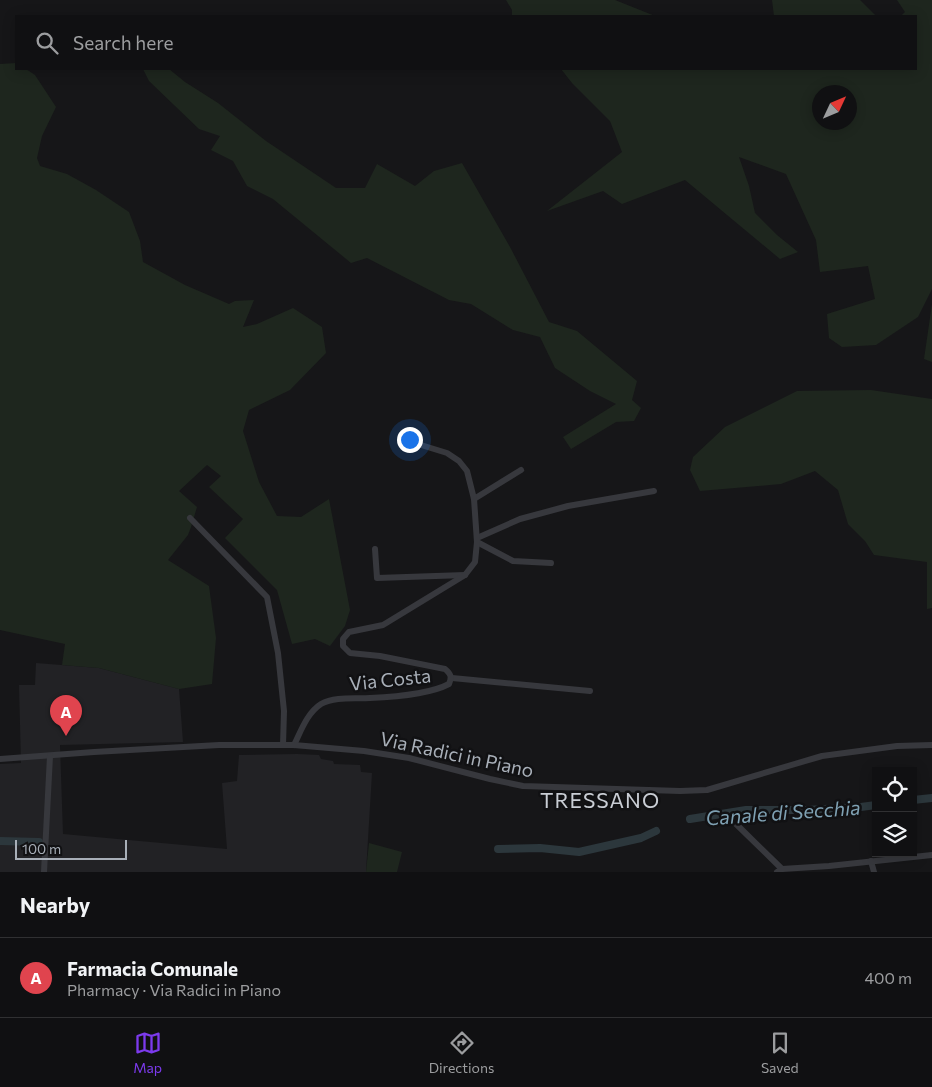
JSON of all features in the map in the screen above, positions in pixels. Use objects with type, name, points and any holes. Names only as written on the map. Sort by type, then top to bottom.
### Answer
[{"type":"street","points":[[375,550],[377,578],[465,575],[475,562],[477,540],[474,499],[467,471],[459,460],[447,453],[422,445]]},
{"type":"street","points":[[474,499],[521,470]]},
{"type":"street","points":[[477,540],[520,518],[568,506],[654,491]]},
{"type":"street","points":[[190,518],[267,596],[278,653],[284,711],[283,745]]},
{"type":"street","points":[[477,540],[513,561],[551,563]]},
{"type":"street","name":"Via Costa","points":[[294,745],[311,713],[322,704],[337,699],[388,698],[440,689],[449,684],[452,678],[451,673],[445,669],[380,656],[350,653],[343,646],[343,640],[350,632],[383,625],[465,575]]},
{"type":"street","points":[[452,678],[590,691]]},
{"type":"street","name":"Via Radici in Piano","points":[[0,759],[219,745],[294,745],[364,750],[409,758],[490,780],[523,786],[680,791],[707,790],[822,756],[897,746],[932,745]]},
{"type":"street","points":[[44,872],[50,756]]},
{"type":"street","points":[[734,822],[780,871],[932,855]]},
{"type":"street","points":[[871,861],[874,872]]},
{"type":"shaded area","points":[[506,0],[615,0],[652,15],[512,15],[512,10]]},
{"type":"shaded area","points":[[772,0],[860,0],[875,15],[774,15]]},
{"type":"shaded area","points":[[897,0],[932,0],[932,289],[918,317],[876,345],[842,347],[829,338],[827,314],[875,299],[868,266],[820,272],[816,240],[786,174],[739,157],[749,186],[755,213],[777,235],[798,252],[780,259],[685,180],[622,204],[603,191],[547,211],[622,152],[610,121],[572,83],[562,70],[917,70],[917,15],[902,15],[905,12]]},
{"type":"shaded area","points":[[15,63],[15,70],[28,70],[35,75],[56,107],[42,136],[37,158],[40,166],[67,174],[96,190],[129,212],[140,241],[143,262],[185,285],[229,304],[235,301],[254,300],[243,327],[257,324],[293,308],[322,327],[326,353],[290,390],[249,410],[243,431],[259,482],[277,516],[301,517],[329,499],[350,610],[345,626],[330,646],[315,639],[292,644],[277,590],[225,538],[243,519],[209,487],[221,476],[207,465],[179,491],[197,507],[188,535],[168,560],[209,586],[216,638],[212,684],[179,689],[99,668],[62,665],[65,644],[0,630],[0,64]]},
{"type":"shaded area","points":[[144,70],[170,70],[218,103],[266,141],[336,188],[365,188],[377,164],[415,186],[434,171],[462,163],[510,247],[549,322],[577,331],[637,381],[632,400],[641,408],[634,421],[616,422],[571,449],[563,437],[616,404],[590,391],[555,368],[540,337],[513,330],[471,304],[449,300],[367,258],[351,263],[273,199],[247,186],[233,161],[211,150],[220,136],[199,129],[149,81]]},
{"type":"shaded area","points":[[932,304],[932,362],[924,359]]},
{"type":"shaded area","points":[[871,390],[932,399],[932,608],[927,609],[927,562],[874,555],[865,541],[848,524],[838,490],[815,471],[781,484],[700,491],[690,470],[693,457],[725,427],[797,391]]},
{"type":"shaded area","points":[[36,663],[99,668],[179,689],[183,742],[60,745],[63,834],[227,849],[222,783],[237,781],[239,755],[319,755],[321,759],[333,761],[334,764],[360,765],[361,772],[372,773],[366,872],[0,872],[0,764],[21,763],[19,685],[35,685]]},
{"type":"shaded area","points":[[369,843],[402,852],[397,872],[366,872]]},
{"type":"waterway","name":"Canale di Secchia","points":[[917,800],[932,798]]},
{"type":"waterway","name":"Canale di Secchia","points":[[690,819],[746,810],[806,810],[872,806]]},
{"type":"waterway","name":"Canale di Secchia","points":[[498,849],[540,848],[579,852],[641,838],[656,831]]},
{"type":"waterway","name":"Canale di Secchia","points":[[0,841],[39,842]]},
{"type":"place","name":"Farmacia Comunale","points":[[66,736]]},
{"type":"district","name":"TRESSANO","points":[[600,799]]}]
